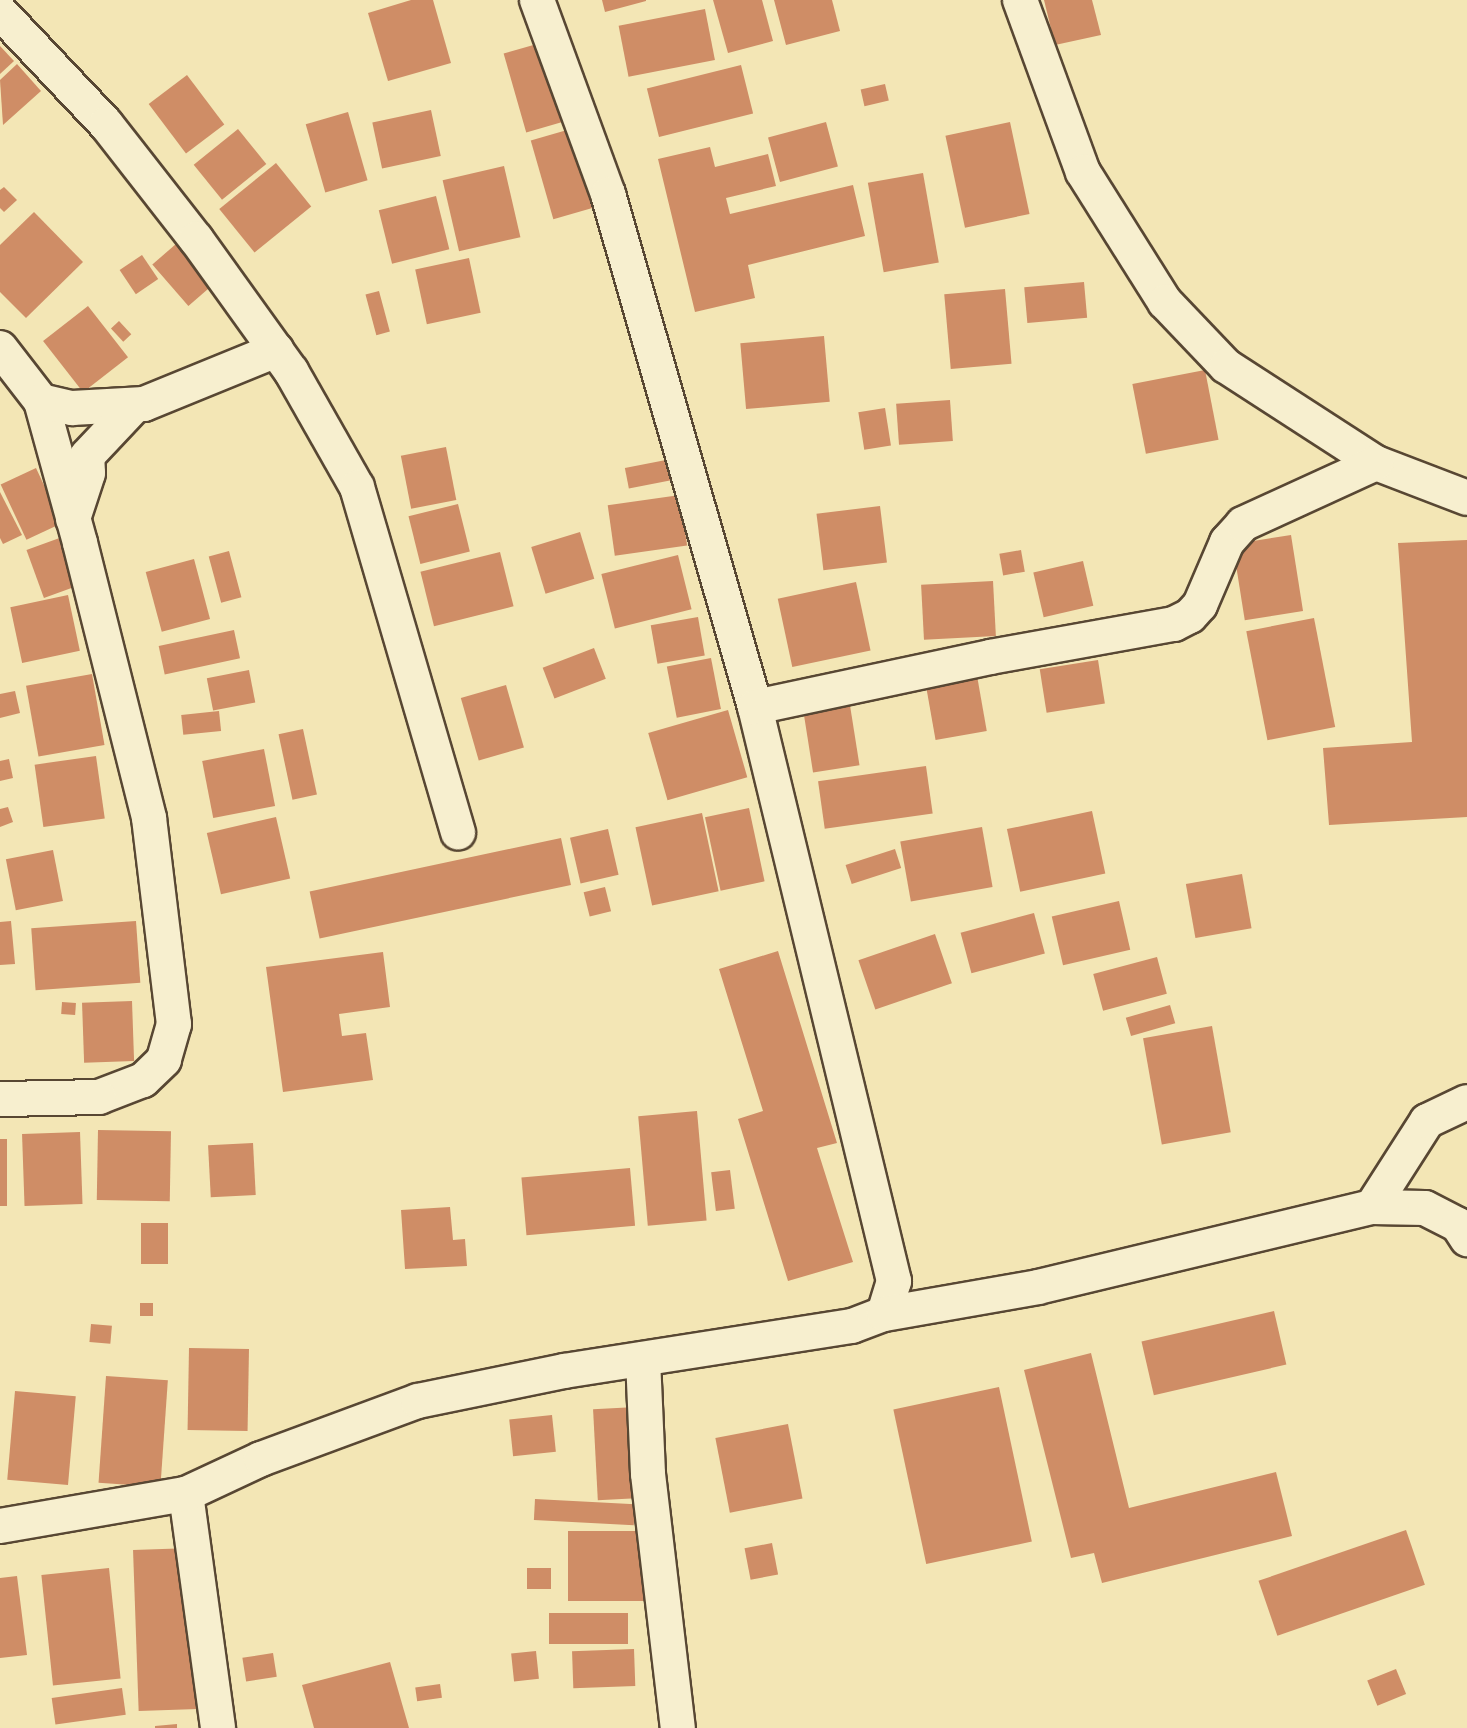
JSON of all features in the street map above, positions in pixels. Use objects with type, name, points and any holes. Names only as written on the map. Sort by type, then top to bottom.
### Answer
[{"type":"street","points":[[537,0],[608,194],[755,707],[894,1281],[884,1314]]},
{"type":"street","points":[[1020,0],[1083,172],[1165,302],[1226,366],[1376,463],[1467,498]]},
{"type":"street","points":[[0,12],[106,124],[276,350],[357,487],[458,833]]},
{"type":"street","points":[[0,348],[41,401],[73,519],[149,818],[174,1024],[164,1060],[143,1080],[99,1097],[0,1099]]},
{"type":"street","points":[[41,401],[72,408],[135,405],[276,350]]},
{"type":"street","points":[[73,519],[88,473],[87,456],[135,405]]},
{"type":"street","points":[[755,707],[990,657],[1174,624],[1190,616],[1200,605],[1227,542],[1243,524],[1376,463]]},
{"type":"street","points":[[1372,1207],[1427,1121],[1467,1102]]},
{"type":"street","points":[[0,1526],[186,1494],[261,1459],[418,1401],[564,1371],[852,1326],[884,1314],[1038,1287],[1372,1207],[1425,1208],[1458,1225],[1467,1239]]},
{"type":"street","points":[[643,1359],[648,1474],[678,1728]]},
{"type":"street","points":[[186,1494],[218,1728]]},
{"type":"building","points":[[411,0],[433,0],[451,63],[388,81],[368,13]]},
{"type":"building","points":[[602,0],[646,0],[646,1],[605,12]]},
{"type":"building","points":[[713,0],[762,0],[773,41],[728,53]]},
{"type":"building","points":[[774,0],[832,0],[840,31],[786,45]]},
{"type":"building","points":[[1044,0],[1092,0],[1101,35],[1055,45]]},
{"type":"building","points":[[705,9],[715,60],[629,77],[619,26]]},
{"type":"building","points":[[544,42],[567,121],[526,132],[504,54]]},
{"type":"building","points":[[0,46],[14,61],[0,74]]},
{"type":"building","points":[[17,64],[41,91],[3,125],[0,80]]},
{"type":"building","points":[[741,65],[753,114],[659,137],[647,88]]},
{"type":"building","points":[[187,75],[224,125],[186,153],[149,104]]},
{"type":"building","points":[[885,84],[889,101],[864,106],[861,90]]},
{"type":"building","points":[[431,110],[441,156],[382,168],[372,122]]},
{"type":"building","points":[[348,112],[368,180],[325,192],[306,124]]},
{"type":"building","points":[[826,122],[838,166],[780,182],[768,138]]},
{"type":"building","points":[[1010,122],[1030,214],[965,228],[945,136]]},
{"type":"building","points":[[574,128],[597,207],[553,219],[531,140]]},
{"type":"building","points":[[238,129],[266,164],[222,200],[194,165]]},
{"type":"building","points":[[710,147],[715,167],[768,154],[776,186],[726,198],[730,214],[853,185],[865,236],[748,265],[755,298],[695,312],[658,159]]},
{"type":"building","points":[[276,163],[311,207],[255,252],[219,209]]},
{"type":"building","points":[[504,166],[520,237],[459,251],[443,180]]},
{"type":"building","points":[[923,173],[939,263],[884,272],[868,183]]},
{"type":"building","points":[[4,187],[17,200],[4,212],[0,208],[0,190]]},
{"type":"building","points":[[436,196],[449,249],[392,264],[379,210]]},
{"type":"building","points":[[34,212],[83,262],[26,318],[0,292],[0,245]]},
{"type":"building","points":[[184,237],[220,279],[188,306],[152,265]]},
{"type":"building","points":[[142,255],[158,279],[136,294],[120,270]]},
{"type":"building","points":[[469,258],[481,313],[427,324],[415,269]]},
{"type":"building","points":[[1084,282],[1087,318],[1027,323],[1024,287]]},
{"type":"building","points":[[1005,289],[1012,364],[951,369],[944,294]]},
{"type":"building","points":[[379,291],[390,332],[376,335],[365,295]]},
{"type":"building","points":[[88,306],[128,357],[83,392],[43,341]]},
{"type":"building","points":[[119,321],[131,334],[123,342],[111,329]]},
{"type":"building","points":[[824,336],[830,402],[746,409],[740,343]]},
{"type":"building","points":[[1205,370],[1219,440],[1146,454],[1132,384]]},
{"type":"building","points":[[950,400],[953,441],[899,445],[896,404]]},
{"type":"building","points":[[885,408],[891,446],[864,450],[858,412]]},
{"type":"building","points":[[446,447],[456,500],[411,509],[401,456]]},
{"type":"building","points":[[671,459],[675,480],[629,489],[625,468]]},
{"type":"building","points":[[36,468],[62,523],[26,540],[1,484]]},
{"type":"building","points":[[0,492],[22,535],[3,544],[0,538]]},
{"type":"building","points":[[680,495],[687,546],[615,556],[608,505]]},
{"type":"building","points":[[458,504],[470,552],[420,564],[409,516]]},
{"type":"building","points":[[880,506],[887,563],[823,570],[816,514]]},
{"type":"building","points":[[580,532],[594,579],[546,594],[531,547]]},
{"type":"building","points":[[1291,535],[1303,611],[1245,620],[1233,544]]},
{"type":"building","points":[[65,536],[82,584],[44,598],[26,550]]},
{"type":"building","points":[[1467,540],[1467,817],[1329,825],[1323,748],[1412,742],[1398,543]]},
{"type":"building","points":[[1021,550],[1025,572],[1003,575],[999,554]]},
{"type":"building","points":[[229,551],[241,597],[221,603],[209,556]]},
{"type":"building","points":[[500,552],[514,606],[434,626],[420,572]]},
{"type":"building","points":[[678,555],[692,609],[615,628],[601,574]]},
{"type":"building","points":[[194,559],[210,619],[162,632],[146,572]]},
{"type":"building","points":[[1083,561],[1093,606],[1044,617],[1033,572]]},
{"type":"building","points":[[993,581],[996,636],[924,640],[921,585]]},
{"type":"building","points":[[856,582],[871,650],[792,667],[778,599]]},
{"type":"building","points":[[68,595],[80,651],[22,663],[10,607]]},
{"type":"building","points":[[698,617],[705,655],[658,664],[651,625]]},
{"type":"building","points":[[1314,618],[1335,727],[1267,740],[1246,631]]},
{"type":"building","points":[[234,630],[240,658],[165,674],[159,646]]},
{"type":"building","points":[[594,648],[606,679],[554,699],[543,668]]},
{"type":"building","points":[[711,658],[721,709],[677,718],[667,667]]},
{"type":"building","points":[[1098,660],[1105,703],[1047,713],[1040,669]]},
{"type":"building","points":[[249,670],[255,702],[213,711],[207,678]]},
{"type":"building","points":[[976,670],[987,731],[936,740],[925,679]]},
{"type":"building","points":[[92,674],[105,745],[39,757],[26,686]]},
{"type":"building","points":[[506,685],[524,747],[479,760],[461,698]]},
{"type":"building","points":[[15,691],[20,713],[0,718],[0,694]]},
{"type":"building","points":[[849,699],[859,765],[813,773],[803,706]]},
{"type":"building","points":[[728,710],[747,777],[668,800],[648,733]]},
{"type":"building","points":[[219,711],[221,731],[183,735],[181,715]]},
{"type":"building","points":[[303,729],[317,795],[292,800],[279,734]]},
{"type":"building","points":[[264,749],[275,806],[213,818],[202,761]]},
{"type":"building","points":[[96,756],[105,818],[43,827],[35,765]]},
{"type":"building","points":[[9,759],[13,778],[0,781],[0,761]]},
{"type":"building","points":[[926,766],[933,814],[825,829],[818,781]]},
{"type":"building","points":[[8,807],[13,822],[0,827],[0,809]]},
{"type":"building","points":[[749,808],[765,881],[721,891],[705,817]]},
{"type":"building","points":[[1092,811],[1105,874],[1020,892],[1007,829]]},
{"type":"building","points":[[702,813],[719,891],[652,905],[635,827]]},
{"type":"building","points":[[276,817],[290,878],[221,894],[207,833]]},
{"type":"building","points":[[982,827],[993,887],[911,901],[900,841]]},
{"type":"building","points":[[608,829],[619,875],[581,884],[570,838]]},
{"type":"building","points":[[561,838],[571,885],[320,938],[310,891]]},
{"type":"building","points":[[895,849],[901,868],[852,884],[846,865]]},
{"type":"building","points":[[53,850],[63,901],[16,910],[6,859]]},
{"type":"building","points":[[1242,874],[1252,928],[1195,938],[1186,884]]},
{"type":"building","points":[[605,887],[611,911],[590,917],[584,892]]},
{"type":"building","points":[[1119,901],[1130,950],[1063,965],[1052,917]]},
{"type":"building","points":[[1034,913],[1045,954],[971,973],[961,933]]},
{"type":"building","points":[[11,921],[15,964],[0,965],[0,922]]},
{"type":"building","points":[[136,921],[140,983],[36,990],[31,928]]},
{"type":"building","points":[[935,934],[952,983],[875,1010],[858,960]]},
{"type":"building","points":[[778,951],[837,1143],[817,1148],[853,1262],[788,1281],[738,1119],[763,1111],[719,969]]},
{"type":"building","points":[[383,952],[390,1007],[339,1014],[342,1036],[366,1033],[373,1080],[283,1092],[266,967]]},
{"type":"building","points":[[1157,957],[1167,994],[1103,1011],[1093,974]]},
{"type":"building","points":[[132,1001],[134,1061],[84,1063],[82,1003]]},
{"type":"building","points":[[62,1002],[76,1003],[75,1015],[61,1014]]},
{"type":"building","points":[[1170,1005],[1175,1023],[1131,1036],[1126,1018]]},
{"type":"building","points":[[1212,1026],[1231,1132],[1162,1145],[1143,1038]]},
{"type":"building","points":[[697,1111],[707,1221],[648,1226],[638,1116]]},
{"type":"building","points":[[98,1130],[171,1131],[170,1201],[97,1200]]},
{"type":"building","points":[[80,1132],[83,1204],[25,1206],[22,1134]]},
{"type":"building","points":[[0,1139],[7,1139],[7,1206],[0,1206]]},
{"type":"building","points":[[253,1143],[256,1195],[211,1197],[208,1145]]},
{"type":"building","points":[[630,1168],[635,1226],[526,1235],[521,1177]]},
{"type":"building","points":[[730,1170],[735,1209],[716,1211],[711,1172]]},
{"type":"building","points":[[450,1207],[453,1240],[465,1239],[467,1266],[405,1269],[401,1210]]},
{"type":"building","points":[[141,1223],[168,1223],[168,1264],[141,1264]]},
{"type":"building","points":[[140,1303],[153,1303],[153,1316],[140,1316]]},
{"type":"building","points":[[1274,1311],[1286,1365],[1154,1395],[1141,1342]]},
{"type":"building","points":[[91,1324],[112,1326],[110,1344],[89,1342]]},
{"type":"building","points":[[189,1348],[249,1349],[248,1431],[188,1430]]},
{"type":"building","points":[[1091,1353],[1129,1508],[1276,1472],[1292,1536],[1102,1583],[1094,1553],[1071,1558],[1024,1370]]},
{"type":"building","points":[[106,1376],[168,1380],[160,1487],[99,1483]]},
{"type":"building","points":[[999,1387],[1032,1542],[926,1564],[893,1409]]},
{"type":"building","points":[[15,1391],[76,1396],[68,1485],[7,1480]]},
{"type":"building","points":[[636,1407],[641,1498],[598,1500],[593,1409]]},
{"type":"building","points":[[552,1415],[556,1452],[513,1456],[509,1419]]},
{"type":"building","points":[[788,1424],[803,1499],[730,1513],[715,1438]]},
{"type":"building","points":[[535,1499],[635,1504],[634,1525],[534,1520]]},
{"type":"building","points":[[1406,1530],[1425,1585],[1277,1636],[1258,1581]]},
{"type":"building","points":[[568,1531],[646,1531],[646,1601],[568,1601]]},
{"type":"building","points":[[772,1543],[778,1574],[751,1580],[745,1548]]},
{"type":"building","points":[[192,1548],[198,1709],[139,1711],[133,1550]]},
{"type":"building","points":[[109,1568],[121,1678],[53,1685],[41,1575]]},
{"type":"building","points":[[527,1568],[551,1568],[551,1589],[527,1589]]},
{"type":"building","points":[[17,1576],[27,1655],[0,1658],[0,1578]]},
{"type":"building","points":[[549,1613],[628,1613],[628,1644],[549,1644]]},
{"type":"building","points":[[634,1649],[635,1686],[573,1688],[572,1651]]},
{"type":"building","points":[[536,1651],[539,1679],[514,1681],[511,1654]]},
{"type":"building","points":[[273,1653],[277,1677],[246,1682],[242,1658]]},
{"type":"building","points":[[390,1662],[409,1728],[314,1728],[302,1685]]},
{"type":"building","points":[[1396,1669],[1406,1694],[1377,1706],[1367,1681]]},
{"type":"building","points":[[440,1684],[442,1698],[417,1701],[415,1687]]},
{"type":"building","points":[[122,1688],[126,1715],[55,1725],[52,1698]]},
{"type":"building","points":[[177,1724],[177,1728],[155,1728],[155,1726]]}]
